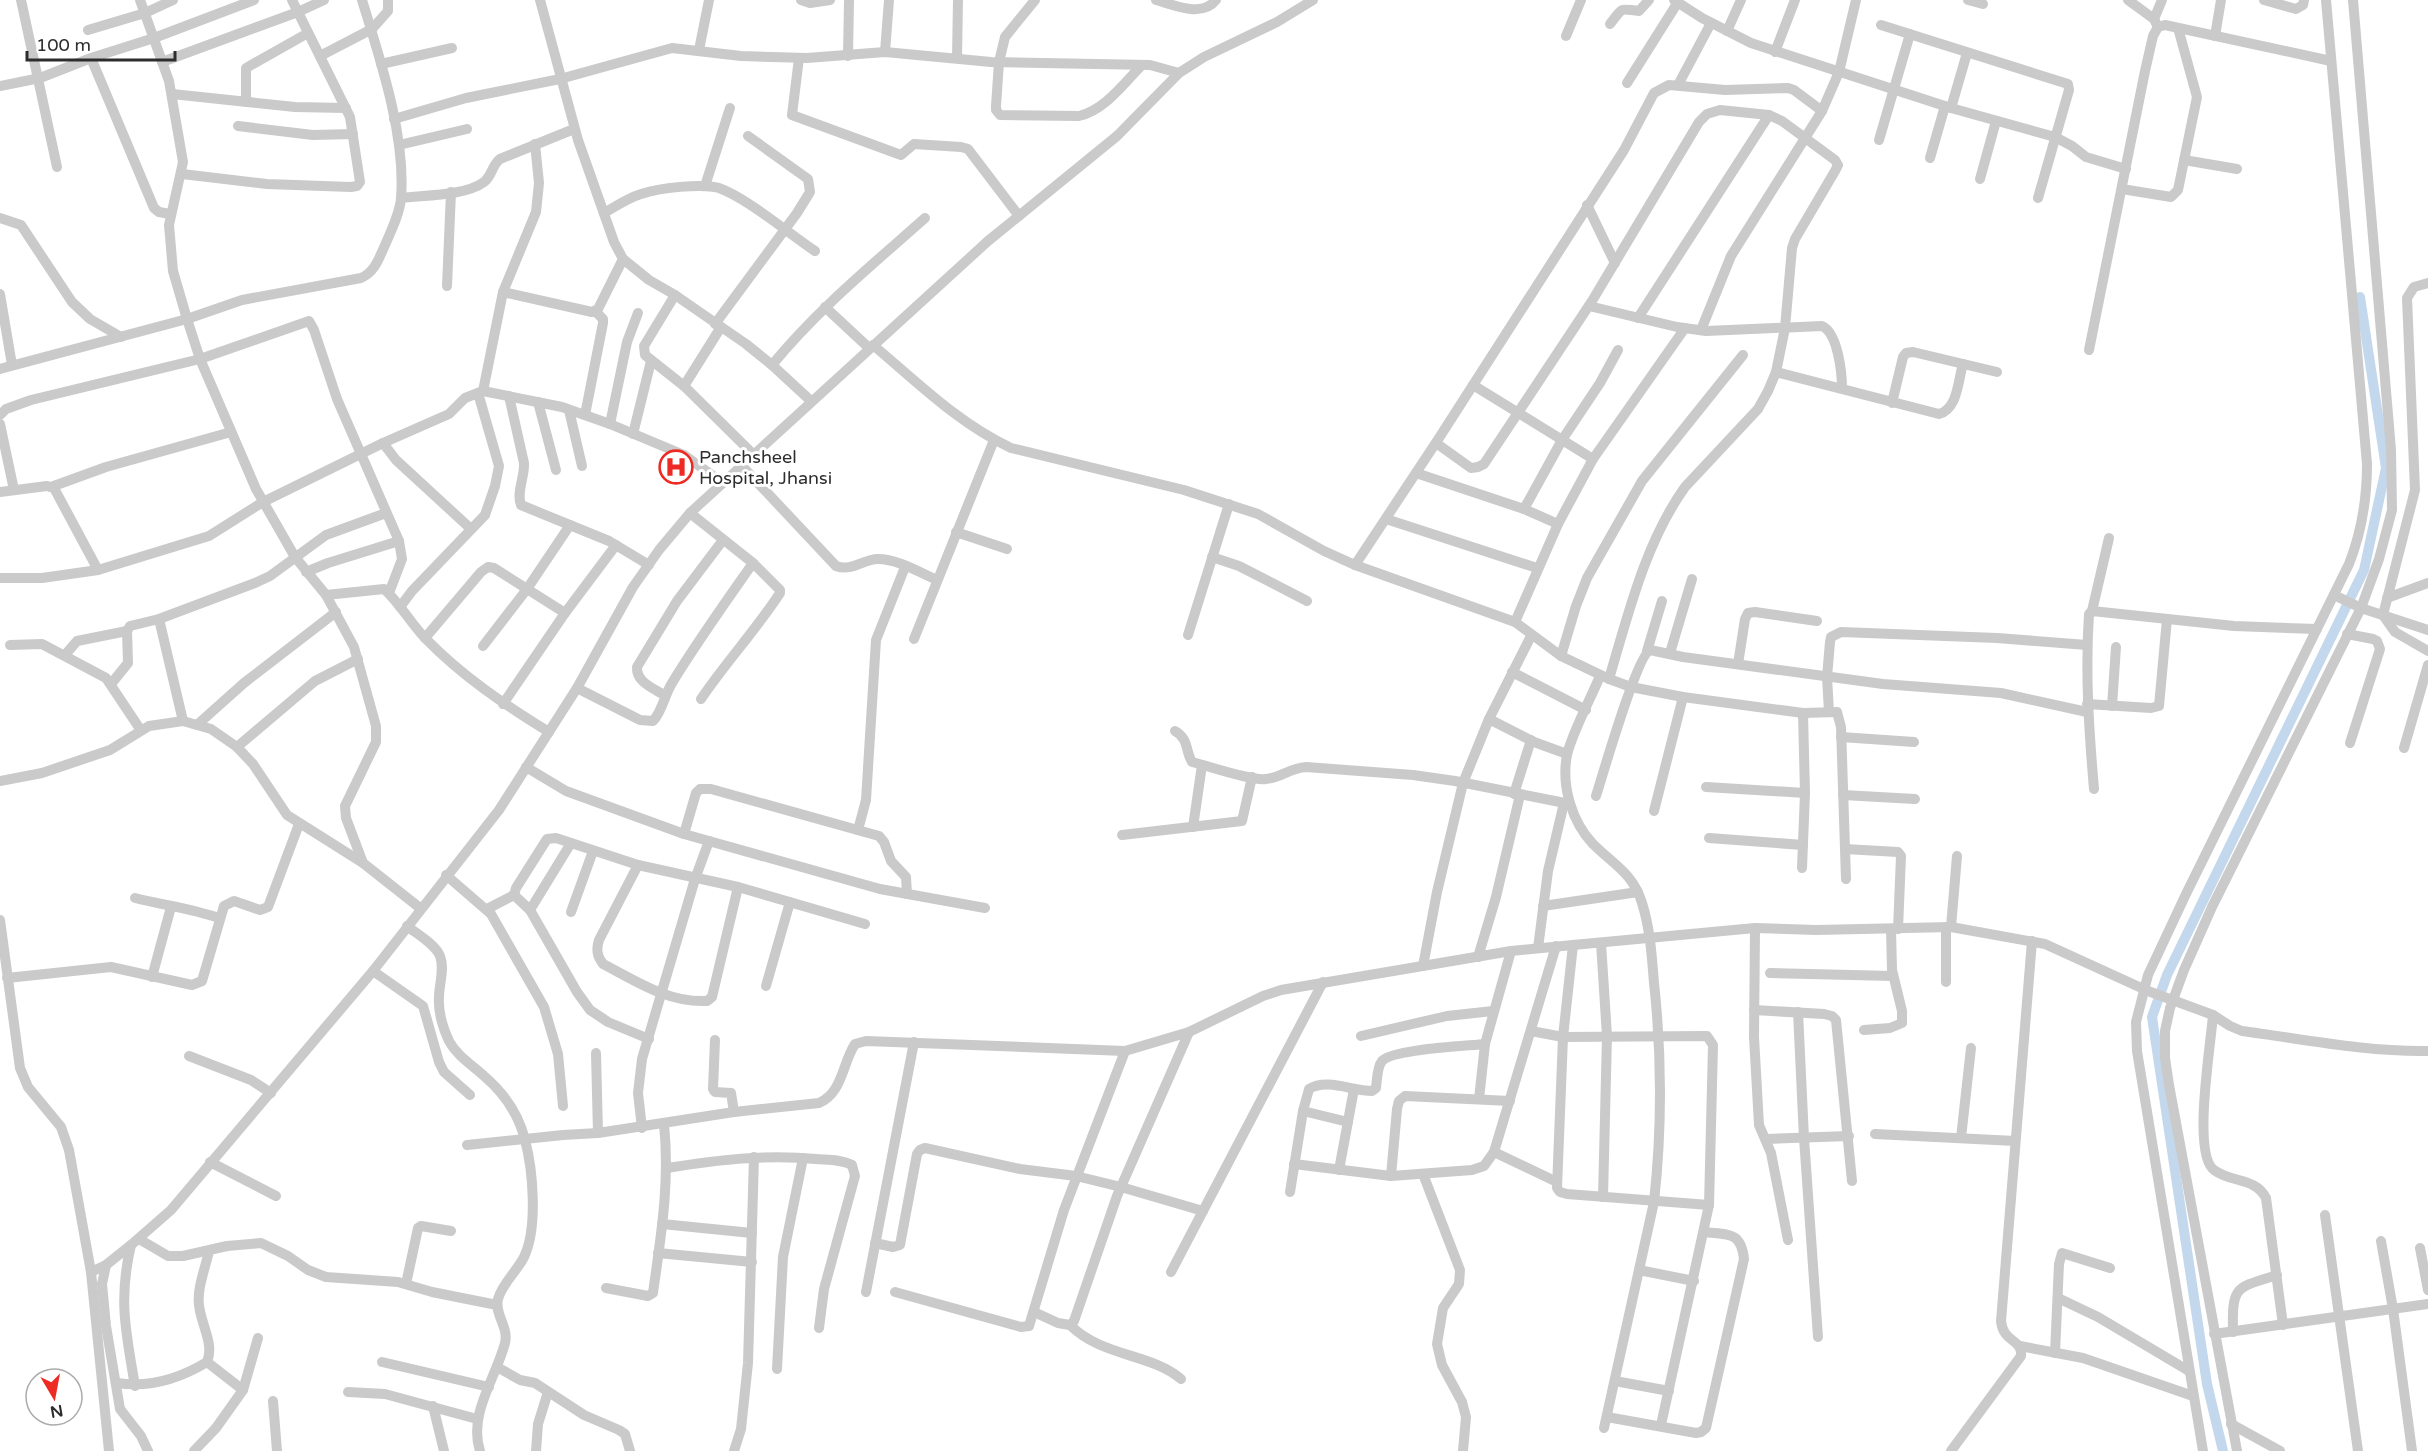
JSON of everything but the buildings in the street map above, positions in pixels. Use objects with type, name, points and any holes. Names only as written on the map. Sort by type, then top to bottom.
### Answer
[{"type":"street","points":[[21,0],[57,167]]},
{"type":"street","points":[[140,0],[172,94],[183,162],[182,174],[170,214],[173,271],[186,319],[200,359],[263,502],[295,557],[326,595],[358,659],[377,734],[372,750],[345,801],[344,811],[363,863]]},
{"type":"street","points":[[88,30],[145,13],[173,0]]},
{"type":"street","points":[[0,86],[38,78],[254,0]]},
{"type":"street","points":[[182,174],[267,184],[357,186],[360,182],[361,175],[354,134],[346,108],[292,0]]},
{"type":"street","points":[[162,62],[298,12],[324,0]]},
{"type":"street","points":[[0,369],[186,319],[242,300],[367,276],[374,268],[389,236],[401,198],[399,145],[394,119],[372,29],[362,0]]},
{"type":"street","points":[[320,56],[372,29],[388,11],[388,0]]},
{"type":"street","points":[[540,0],[574,129],[622,259],[772,365],[811,401]]},
{"type":"street","points":[[699,50],[709,0]]},
{"type":"street","points":[[801,0],[810,3],[831,0]]},
{"type":"street","points":[[848,56],[849,0]]},
{"type":"street","points":[[885,52],[889,0]]},
{"type":"street","points":[[957,58],[958,0]]},
{"type":"street","points":[[1035,0],[1005,37],[999,62],[996,110],[1000,115],[1010,117],[1088,114],[1107,100],[1142,65]]},
{"type":"street","points":[[1156,0],[1201,10],[1216,0]]},
{"type":"street","points":[[91,1272],[106,1265],[171,1210],[373,970],[499,810],[578,688],[619,609],[649,565],[690,513],[988,241],[1118,136],[1179,73],[1297,4],[1313,0]]},
{"type":"street","points":[[1566,36],[1581,0]]},
{"type":"street","points":[[1610,24],[1622,9],[1639,11],[1649,0]]},
{"type":"street","points":[[1727,31],[1742,0]]},
{"type":"street","points":[[1775,52],[1795,0]]},
{"type":"street","points":[[1701,330],[1731,256],[1822,111],[1839,72],[1856,0]]},
{"type":"street","points":[[1968,0],[1983,4]]},
{"type":"street","points":[[2128,0],[2156,23],[2331,62]]},
{"type":"street","points":[[2089,350],[2145,70],[2162,0]]},
{"type":"street","points":[[2215,36],[2222,0]]},
{"type":"street","points":[[2264,0],[2296,9],[2300,8],[2304,0]]},
{"type":"street","points":[[2203,1451],[2137,1051],[2136,1022],[2146,990],[2186,894],[2317,629],[2337,597],[2358,540],[2366,504],[2367,464],[2326,0]]},
{"type":"street","points":[[2236,1451],[2165,1058],[2164,1032],[2170,999],[2212,907],[2359,608],[2379,559],[2392,510],[2391,450],[2353,0]]},
{"type":"street","points":[[1627,83],[1676,1],[1711,23],[1775,52],[1948,107],[2055,137],[2086,157],[2126,169]]},
{"type":"street","points":[[1678,85],[1711,23]]},
{"type":"street","points":[[1881,25],[2066,82],[2069,90],[2038,198]]},
{"type":"street","points":[[2122,189],[2174,196],[2178,190],[2197,97],[2178,28]]},
{"type":"street","points":[[246,102],[246,68],[308,33]]},
{"type":"street","points":[[1879,140],[1910,34]]},
{"type":"street","points":[[381,64],[452,48]]},
{"type":"street","points":[[394,119],[466,98],[560,79],[662,50],[681,48],[741,56],[799,58],[885,52],[999,62],[1142,65],[1165,68],[1179,73]]},
{"type":"street","points":[[1930,158],[1967,53]]},
{"type":"street","points":[[91,58],[154,208],[159,212],[170,214]]},
{"type":"street","points":[[799,58],[792,115],[901,155],[914,144],[968,149],[1019,216]]},
{"type":"street","points":[[1355,565],[1624,150],[1654,93],[1662,87],[1678,85],[1725,90],[1788,88],[1822,111]]},
{"type":"street","points":[[172,94],[295,107],[346,108]]},
{"type":"street","points":[[705,186],[730,108]]},
{"type":"street","points":[[1436,443],[1467,466],[1478,467],[1484,464],[1517,411],[1589,306],[1703,118],[1713,111],[1720,110],[1769,115],[1782,121],[1835,160],[1838,165],[1795,239],[1791,256],[1785,328],[1776,372],[1758,409],[1675,501],[1647,561],[1605,678],[1586,710],[1567,754],[1567,804],[1548,871],[1538,948]]},
{"type":"street","points":[[1638,318],[1769,115]]},
{"type":"street","points":[[1980,179],[1996,121]]},
{"type":"street","points":[[238,126],[314,135],[354,134]]},
{"type":"street","points":[[399,145],[467,129]]},
{"type":"street","points":[[401,198],[465,190],[484,182],[494,164],[500,159],[574,129]]},
{"type":"street","points":[[684,386],[718,326],[810,192],[808,179],[748,136]]},
{"type":"street","points":[[399,607],[485,515],[499,473],[481,392],[503,292],[536,212],[539,183],[535,144]]},
{"type":"street","points":[[2184,160],[2237,169]]},
{"type":"street","points":[[604,213],[646,193],[705,186],[717,188],[737,197],[815,251]]},
{"type":"street","points":[[447,286],[451,192]]},
{"type":"street","points":[[1587,205],[1615,263]]},
{"type":"street","points":[[772,365],[792,340],[825,307],[925,218]]},
{"type":"street","points":[[0,219],[16,221],[21,225],[72,302],[90,319],[121,336]]},
{"type":"street","points":[[595,311],[622,259]]},
{"type":"street","points":[[2428,283],[2414,286],[2407,298],[2415,490],[2383,615],[2395,632],[2428,651]]},
{"type":"street","points":[[503,292],[595,311],[603,319],[585,415]]},
{"type":"street","points":[[0,294],[12,365]]},
{"type":"street","points":[[675,295],[644,346],[645,355],[684,386],[754,456]]},
{"type":"street","points":[[1589,306],[1701,330],[1826,327],[1841,364],[1842,389]]},
{"type":"street","points":[[825,307],[937,400],[994,440],[1011,448],[1184,490],[1258,514],[1324,551],[1355,565],[1515,622],[1561,656],[1605,678],[1631,687],[1683,697],[1803,712],[1838,713],[1841,737],[1846,879]]},
{"type":"street","points":[[610,424],[627,342],[638,313]]},
{"type":"street","points":[[0,415],[6,409],[31,400],[200,359],[309,321],[337,399],[399,541],[402,560],[389,593]]},
{"type":"street","points":[[1515,622],[1558,524],[1593,459],[1685,328]]},
{"type":"street","points":[[1524,509],[1562,440],[1600,383],[1618,350]]},
{"type":"street","points":[[1892,403],[1903,357],[1906,353],[1913,352],[1997,372]]},
{"type":"street","points":[[1561,656],[1587,578],[1642,481],[1743,355]]},
{"type":"street","points":[[633,434],[651,361]]},
{"type":"street","points":[[1776,372],[1939,414],[1948,411],[1952,405],[1963,364]]},
{"type":"street","points":[[1473,385],[1593,459]]},
{"type":"street","points":[[0,578],[42,578],[98,570],[209,536],[263,502],[361,453],[449,414],[465,398],[481,392],[538,402],[610,424],[684,455],[723,483]]},
{"type":"street","points":[[508,396],[524,463],[525,473],[519,502],[524,507],[616,545],[649,565]]},
{"type":"street","points":[[538,402],[556,470]]},
{"type":"street","points":[[568,410],[582,466]]},
{"type":"street","points":[[0,424],[14,490]]},
{"type":"street","points":[[0,492],[51,487],[99,469],[231,432]]},
{"type":"street","points":[[914,639],[994,440]]},
{"type":"street","points":[[383,443],[396,460],[471,529]]},
{"type":"street","points":[[742,466],[837,567],[847,569],[879,559],[937,580]]},
{"type":"street","points":[[1416,473],[1524,509],[1558,524]]},
{"type":"street","points":[[51,487],[73,521],[98,570]]},
{"type":"street","points":[[1188,635],[1229,504]]},
{"type":"street","points":[[65,655],[77,641],[127,631],[132,625],[159,619],[255,583],[270,576],[334,531],[386,513]]},
{"type":"street","points":[[690,513],[753,563],[777,585],[780,593],[701,699]]},
{"type":"street","points":[[1386,519],[1537,568]]},
{"type":"street","points":[[483,646],[570,525]]},
{"type":"street","points":[[956,532],[1007,549]]},
{"type":"street","points":[[2094,789],[2087,708],[2087,645],[2090,615],[2109,538]]},
{"type":"street","points":[[664,695],[642,681],[637,667],[677,601],[723,540]]},
{"type":"street","points":[[306,572],[328,562],[399,541]]},
{"type":"street","points":[[503,704],[565,613],[616,545]]},
{"type":"street","points":[[1212,557],[1239,566],[1307,601]]},
{"type":"street","points":[[578,688],[646,722],[653,721],[657,717],[664,695],[711,621],[753,563]]},
{"type":"street","points":[[858,830],[867,800],[873,656],[876,640],[905,567]]},
{"type":"street","points":[[425,638],[484,569],[494,568],[565,613]]},
{"type":"street","points":[[1670,653],[1692,579]]},
{"type":"street","points":[[2387,598],[2428,583]]},
{"type":"street","points":[[326,595],[384,589],[425,638],[503,704],[549,732]]},
{"type":"street","points":[[2337,597],[2359,608],[2428,630]]},
{"type":"street","points":[[1596,796],[1631,687],[1647,651],[1662,601]]},
{"type":"street","points":[[2092,611],[2234,626],[2317,629]]},
{"type":"street","points":[[197,725],[244,682],[336,612]]},
{"type":"street","points":[[1738,664],[1744,619],[1748,613],[1817,621]]},
{"type":"street","points":[[159,619],[183,721]]},
{"type":"street","points":[[1647,651],[1902,687],[1988,691],[2087,708],[2112,706],[2151,708],[2159,706],[2167,619]]},
{"type":"street","points":[[111,684],[128,663],[127,631]]},
{"type":"street","points":[[1829,712],[1827,676],[1831,637],[1841,632],[2087,645]]},
{"type":"street","points":[[2347,634],[2373,639],[2377,641],[2380,648],[2350,743]]},
{"type":"street","points":[[1423,966],[1437,892],[1463,783],[1489,719],[1532,636]]},
{"type":"street","points":[[9,645],[42,645],[106,678],[140,729]]},
{"type":"street","points":[[2112,706],[2116,647]]},
{"type":"street","points":[[237,747],[315,681],[358,659]]},
{"type":"street","points":[[2404,748],[2428,665]]},
{"type":"street","points":[[1512,672],[1586,710]]},
{"type":"street","points":[[1653,811],[1683,697]]},
{"type":"street","points":[[1802,868],[1805,794],[1803,712]]},
{"type":"street","points":[[1489,719],[1531,740],[1567,754]]},
{"type":"street","points":[[0,781],[42,773],[110,750],[140,729],[160,723],[183,721],[211,729],[237,747],[253,764],[287,815],[363,863],[420,908]]},
{"type":"street","points":[[1175,731],[1186,741],[1191,761],[1252,777],[1268,779],[1295,768],[1306,767],[1413,775],[1567,804],[1587,837],[1625,871],[1638,892],[1648,939],[1660,1036],[1658,1155],[1654,1202],[1604,1428]]},
{"type":"street","points":[[1841,737],[1914,742]]},
{"type":"street","points":[[1478,957],[1496,897],[1517,794],[1531,740]]},
{"type":"street","points":[[1193,827],[1202,765]]},
{"type":"street","points":[[526,767],[566,791],[684,834],[880,889],[985,908]]},
{"type":"street","points":[[1122,835],[1242,821],[1245,818],[1252,777]]},
{"type":"street","points":[[1706,787],[1805,794]]},
{"type":"street","points":[[684,834],[696,793],[706,788],[882,838],[891,861],[906,877],[907,894]]},
{"type":"street","points":[[1843,795],[1915,799]]},
{"type":"street","points":[[7,978],[111,967],[192,985],[202,981],[224,906],[230,902],[260,910],[268,907],[299,824]]},
{"type":"street","points":[[487,909],[514,895],[545,841],[550,837],[638,865],[738,888],[865,924]]},
{"type":"street","points":[[1709,837],[1803,845]]},
{"type":"street","points":[[642,1128],[639,1075],[695,879],[709,841]]},
{"type":"street","points":[[530,910],[571,843]]},
{"type":"street","points":[[1845,849],[1898,852],[1901,856],[1894,929],[1893,976],[1902,1011],[1902,1023],[1890,1028],[1864,1029]]},
{"type":"street","points":[[571,912],[593,851]]},
{"type":"street","points":[[1946,982],[1948,927],[1957,856]]},
{"type":"street","points":[[638,865],[610,916],[597,948],[598,957],[603,964],[661,994],[700,1002],[712,997],[738,888]]},
{"type":"street","points":[[446,875],[487,909],[500,927],[525,972],[551,1025],[558,1054],[563,1106]]},
{"type":"street","points":[[1543,906],[1638,892]]},
{"type":"street","points":[[514,895],[530,910],[577,992],[590,1010],[608,1022],[649,1039]]},
{"type":"street","points":[[135,898],[171,907],[192,909],[219,918]]},
{"type":"street","points":[[766,987],[790,902]]},
{"type":"street","points":[[152,977],[171,907]]},
{"type":"street","points":[[0,920],[20,1068],[28,1087],[61,1127],[69,1150],[91,1272],[109,1451]]},
{"type":"street","points":[[407,926],[439,955],[441,964],[438,999],[443,1028],[451,1044],[461,1056],[501,1091],[514,1110],[525,1138],[532,1194],[529,1243],[525,1254],[499,1296],[497,1305],[503,1321],[506,1340],[477,1419],[480,1451]]},
{"type":"street","points":[[466,1145],[642,1128],[734,1112],[819,1103],[831,1098],[855,1044],[866,1041],[1125,1051],[1189,1032],[1263,996],[1281,990],[1511,951],[1755,928],[1948,927],[2032,941],[2064,951],[2146,990],[2213,1015],[2242,1031],[2397,1051],[2428,1051]]},
{"type":"street","points":[[1755,928],[1754,1010],[1759,1125],[1771,1153],[1788,1240]]},
{"type":"street","points":[[2032,941],[2002,1330],[2020,1346],[2083,1358],[2193,1396]]},
{"type":"street","points":[[1601,943],[1607,1036],[1603,1197]]},
{"type":"street","points":[[1573,945],[1563,1037],[1557,1182],[1560,1192],[1709,1205]]},
{"type":"street","points":[[1294,1164],[1391,1176],[1473,1170],[1484,1166],[1494,1152],[1556,946]]},
{"type":"street","points":[[1479,1099],[1485,1044],[1511,951]]},
{"type":"street","points":[[373,970],[423,1006],[444,1072],[470,1095]]},
{"type":"street","points":[[1770,973],[1893,976]]},
{"type":"street","points":[[1171,1272],[1323,982]]},
{"type":"street","points":[[1754,1010],[1824,1014],[1836,1020],[1852,1181]]},
{"type":"street","points":[[1361,1036],[1447,1016],[1493,1011]]},
{"type":"street","points":[[1798,1012],[1803,1138],[1818,1337]]},
{"type":"street","points":[[2213,1015],[2204,1110],[2206,1159],[2211,1168],[2218,1173],[2255,1184],[2266,1198],[2283,1325]]},
{"type":"street","points":[[1531,1031],[1563,1037],[1707,1036],[1713,1045],[1709,1205],[1661,1425]]},
{"type":"street","points":[[1070,1325],[1074,1321],[1121,1187],[1189,1032]]},
{"type":"street","points":[[715,1040],[713,1089],[718,1092],[731,1093],[734,1112]]},
{"type":"street","points":[[866,1292],[914,1042]]},
{"type":"street","points":[[1290,1192],[1303,1111],[1307,1094],[1313,1087],[1329,1085],[1372,1091],[1376,1088],[1382,1060],[1388,1056],[1429,1049],[1485,1044]]},
{"type":"street","points":[[1961,1138],[1971,1048]]},
{"type":"street","points":[[895,1292],[1021,1326],[1029,1326],[1076,1176],[1125,1051]]},
{"type":"street","points":[[596,1053],[598,1133]]},
{"type":"street","points":[[189,1056],[251,1080],[271,1093]]},
{"type":"street","points":[[1339,1170],[1354,1089]]},
{"type":"street","points":[[1391,1176],[1399,1101],[1405,1096],[1510,1101]]},
{"type":"street","points":[[1303,1111],[1348,1122]]},
{"type":"street","points":[[606,1288],[651,1295],[662,1224],[667,1168],[664,1124]]},
{"type":"street","points":[[1875,1134],[2015,1141]]},
{"type":"street","points":[[1766,1139],[1849,1136]]},
{"type":"street","points":[[875,1243],[893,1247],[900,1245],[917,1154],[925,1148],[1040,1173],[1076,1176],[1203,1211]]},
{"type":"street","points":[[1494,1152],[1557,1182]]},
{"type":"street","points":[[667,1168],[754,1157],[847,1162],[855,1169],[824,1289],[819,1328]]},
{"type":"street","points":[[734,1451],[741,1429],[745,1398],[752,1262],[754,1157]]},
{"type":"street","points":[[777,1369],[783,1257],[803,1158]]},
{"type":"street","points":[[210,1162],[276,1196]]},
{"type":"street","points":[[1423,1174],[1460,1270],[1459,1284],[1443,1308],[1437,1344],[1442,1365],[1462,1402],[1466,1417],[1463,1451]]},
{"type":"street","points":[[2325,1215],[2358,1451]]},
{"type":"street","points":[[662,1224],[752,1233]]},
{"type":"street","points":[[406,1284],[418,1228],[421,1226],[451,1231]]},
{"type":"street","points":[[1607,1417],[1696,1433],[1706,1428],[1744,1259],[1740,1241],[1730,1235],[1704,1232]]},
{"type":"street","points":[[2381,1241],[2393,1309],[2412,1451]]},
{"type":"street","points":[[135,1242],[168,1256],[183,1257],[228,1246],[261,1243],[274,1248],[308,1270],[326,1277],[406,1284],[432,1292],[497,1305]]},
{"type":"street","points":[[135,1242],[124,1279],[123,1308],[135,1386]]},
{"type":"street","points":[[2420,1248],[2428,1290]]},
{"type":"street","points":[[117,1383],[135,1386],[172,1379],[207,1362],[210,1347],[199,1308],[199,1297],[209,1251]]},
{"type":"street","points":[[658,1253],[752,1262]]},
{"type":"street","points":[[2055,1353],[2059,1264],[2062,1253],[2110,1268]]},
{"type":"street","points":[[106,1265],[102,1284],[106,1326],[120,1408],[141,1436],[148,1451]]},
{"type":"street","points":[[1639,1270],[1694,1281]]},
{"type":"street","points":[[2233,1332],[2233,1308],[2236,1293],[2243,1286],[2277,1275]]},
{"type":"street","points":[[2058,1299],[2098,1317],[2189,1371]]},
{"type":"street","points":[[2214,1335],[2428,1304]]},
{"type":"street","points":[[1034,1312],[1058,1323],[1070,1325],[1087,1339],[1114,1352],[1169,1370],[1181,1379]]},
{"type":"street","points":[[194,1451],[216,1428],[243,1390],[258,1338]]},
{"type":"street","points":[[1951,1451],[2021,1356],[2020,1346]]},
{"type":"street","points":[[207,1362],[243,1390]]},
{"type":"street","points":[[382,1362],[489,1387]]},
{"type":"street","points":[[497,1367],[520,1380],[535,1383],[572,1409],[619,1430],[628,1441],[630,1451]]},
{"type":"street","points":[[1615,1381],[1669,1391]]},
{"type":"street","points":[[348,1392],[385,1394],[477,1419]]},
{"type":"street","points":[[536,1451],[538,1424],[548,1392]]},
{"type":"street","points":[[273,1401],[277,1451]]},
{"type":"street","points":[[433,1406],[444,1451]]},
{"type":"street","points":[[2231,1424],[2280,1451]]},
{"type":"waterway","points":[[2223,1451],[2207,1384],[2152,1017],[2167,975],[2364,570],[2386,468],[2360,297]]},
{"type":"place","name":"Panchsheel Hospital, Jhansi","points":[[676,467]]}]
